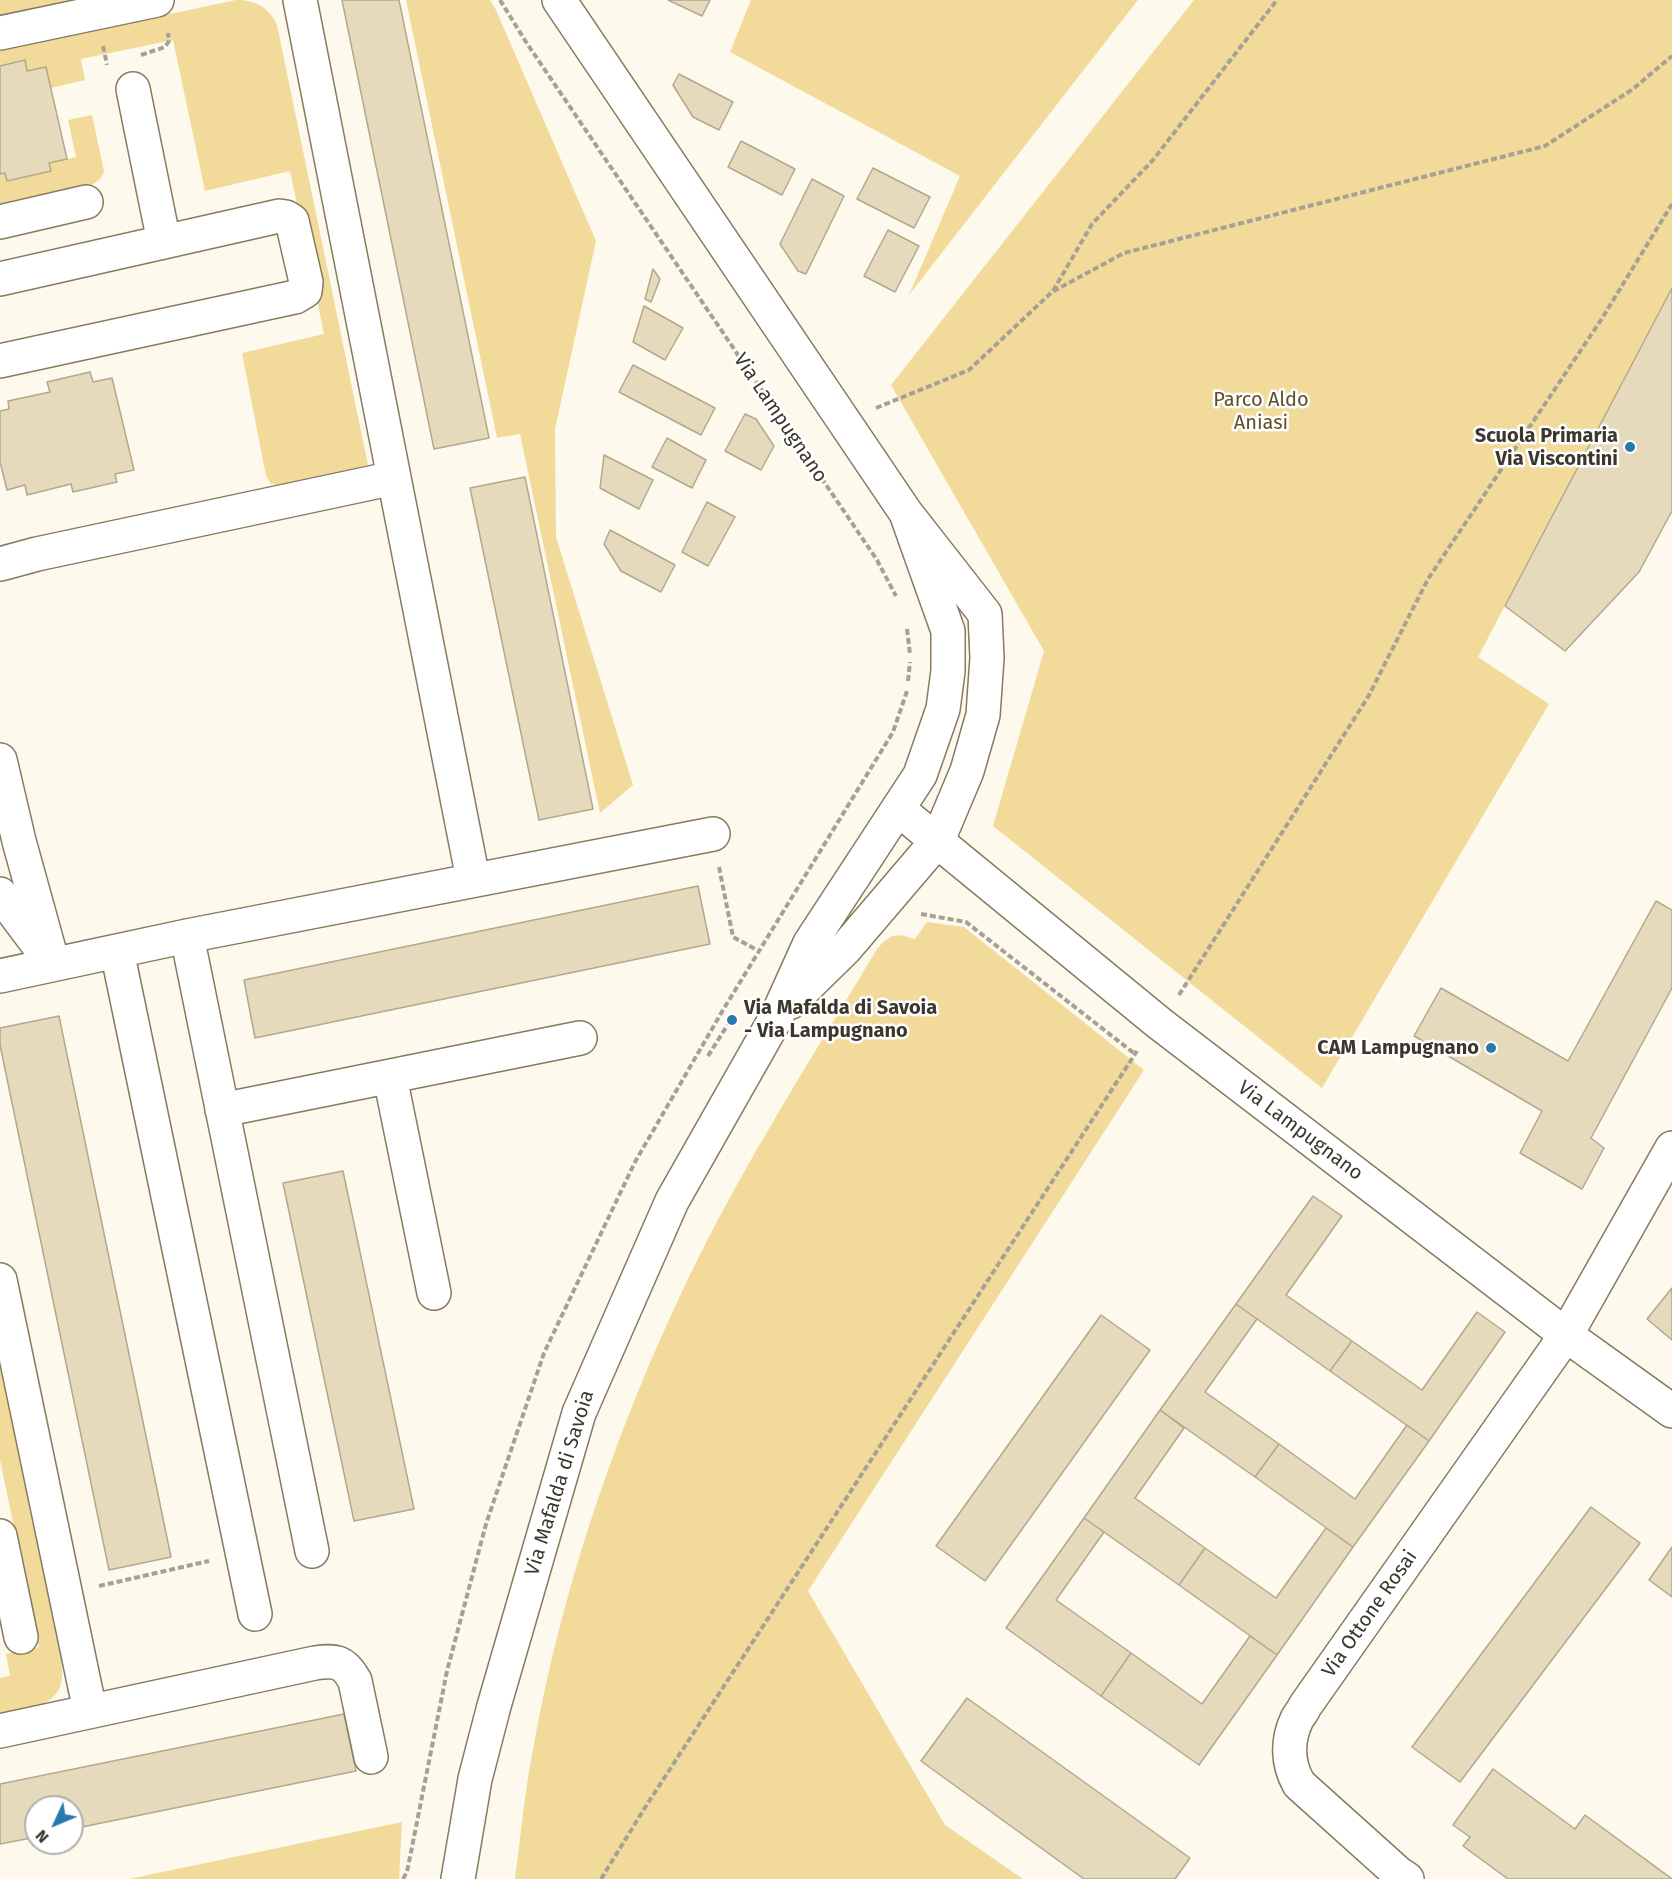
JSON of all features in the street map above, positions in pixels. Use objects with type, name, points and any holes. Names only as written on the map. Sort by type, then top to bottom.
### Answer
[{"type":"street","points":[[0,33],[157,0]]},
{"type":"street","points":[[300,0],[473,879]]},
{"type":"street","points":[[559,0],[906,513],[985,614],[987,658],[983,715],[967,771],[938,840]]},
{"type":"street","points":[[133,88],[164,242]]},
{"type":"street","points":[[0,222],[86,202]]},
{"type":"street","points":[[0,279],[279,216],[286,217],[292,222],[306,282],[305,291],[295,297],[0,361]]},
{"type":"street","points":[[0,564],[37,554],[394,478]]},
{"type":"street","points":[[898,808],[920,775],[930,749],[943,709],[948,671],[948,631],[906,513]]},
{"type":"street","points":[[0,760],[19,841],[53,964]]},
{"type":"street","points":[[0,803],[19,841]]},
{"type":"street","name":"Via Lampugnano","points":[[898,808],[1159,1023],[1566,1335],[1672,1411]]},
{"type":"street","name":"Via Mafalda di Savoia","points":[[458,1879],[475,1779],[491,1716],[579,1413],[672,1201],[777,1016],[810,943],[898,808]]},
{"type":"street","points":[[0,976],[187,936],[712,834]]},
{"type":"street","name":"Via Mafalda di Savoia","points":[[777,1016],[844,949],[938,840]]},
{"type":"street","points":[[0,894],[53,964]]},
{"type":"street","points":[[187,936],[312,1551]]},
{"type":"street","points":[[117,951],[255,1614]]},
{"type":"street","points":[[222,1110],[580,1038]]},
{"type":"street","points":[[390,1077],[434,1293]]},
{"type":"street","name":"Via Ottone Rosai","points":[[1407,1879],[1299,1784],[1292,1772],[1289,1744],[1294,1728],[1305,1706],[1566,1335],[1672,1148]]},
{"type":"street","points":[[0,1280],[90,1711]]},
{"type":"street","points":[[0,1536],[21,1637]]},
{"type":"street","points":[[0,1731],[315,1662],[332,1661],[349,1670],[355,1681],[371,1757]]},
{"type":"path","name":"Via Lampugnano","points":[[500,0],[525,42],[877,560],[899,604]]},
{"type":"path","points":[[1052,292],[1092,224],[1153,160],[1277,0]]},
{"type":"path","points":[[97,12],[111,80],[118,86],[133,88],[132,72],[137,58],[165,47],[169,41],[167,31]]},
{"type":"path","points":[[842,418],[886,405],[969,370],[1052,292],[1124,254],[1545,146],[1633,89],[1672,56]]},
{"type":"path","points":[[1175,1000],[1368,697],[1428,579],[1601,320],[1672,204]]},
{"type":"path","points":[[815,859],[893,732],[907,693],[910,659],[908,630],[905,622]]},
{"type":"path","points":[[712,834],[733,937],[759,951]]},
{"type":"path","points":[[601,1879],[646,1806],[1135,1054],[966,922],[920,913]]},
{"type":"path","points":[[708,1056],[732,1018]]},
{"type":"path","points":[[65,1593],[242,1553]]},
{"type":"green space","points":[[0,0],[75,0],[0,16]]},
{"type":"green space","points":[[236,0],[249,1],[266,9],[277,25],[368,465],[277,485],[271,484],[266,476],[242,353],[324,334],[290,171],[205,191],[173,40],[81,59],[85,80],[51,88],[46,67],[27,71],[25,61],[0,66],[0,50]]},
{"type":"green space","points":[[406,0],[490,0],[596,241],[555,429],[556,537],[633,785],[600,813],[520,434],[497,438]]},
{"type":"green space","points":[[751,0],[1138,0],[909,295],[960,176],[730,52]]},
{"type":"green space","name":"Parco Aldo Aniasi","points":[[1194,0],[1672,0],[1672,288],[1478,657],[1549,704],[1322,1088],[993,826],[1044,651],[891,385]]},
{"type":"green space","points":[[92,115],[104,171],[99,180],[90,186],[0,206],[0,174],[5,173],[7,181],[51,171],[49,163],[76,157],[68,120]]},
{"type":"green space","points":[[927,922],[964,927],[1144,1070],[808,1591],[945,1825],[1023,1879],[515,1879],[531,1761],[558,1633],[608,1469],[650,1363],[695,1264],[744,1172],[877,949],[890,937],[898,935],[915,939]]},
{"type":"green space","points":[[0,1363],[62,1671],[61,1684],[49,1700],[28,1709],[0,1715],[0,1678],[10,1676],[6,1654],[39,1647],[0,1460]]},
{"type":"green space","points":[[402,1822],[399,1879],[129,1879]]},
{"type":"building","points":[[342,0],[399,0],[489,438],[434,449]]},
{"type":"building","points":[[668,0],[710,0],[702,16]]},
{"type":"building","points":[[25,60],[27,71],[46,67],[67,159],[49,163],[51,171],[7,181],[5,173],[0,174],[0,66]]},
{"type":"building","points":[[679,74],[733,102],[719,130],[693,117],[673,85]]},
{"type":"building","points":[[741,141],[795,169],[782,195],[728,167]]},
{"type":"building","points":[[873,168],[930,197],[914,228],[857,199]]},
{"type":"building","points":[[812,179],[844,196],[806,274],[798,271],[780,244]]},
{"type":"building","points":[[888,230],[919,246],[895,292],[864,276]]},
{"type":"building","points":[[653,269],[660,279],[651,302],[645,299]]},
{"type":"building","points":[[1672,288],[1672,511],[1639,572],[1565,651],[1505,606]]},
{"type":"building","points":[[644,306],[683,328],[665,360],[633,342]]},
{"type":"building","points":[[633,365],[715,408],[701,435],[619,392]]},
{"type":"building","points":[[90,372],[93,382],[112,378],[134,470],[115,474],[117,482],[73,492],[71,484],[27,495],[25,485],[7,490],[0,462],[0,411],[9,409],[8,401],[50,392],[47,382]]},
{"type":"building","points":[[745,414],[756,419],[774,446],[761,470],[725,451]]},
{"type":"building","points":[[667,438],[706,460],[692,488],[652,467]]},
{"type":"building","points":[[604,455],[653,480],[639,509],[600,488]]},
{"type":"building","points":[[525,477],[593,809],[539,820],[470,488]]},
{"type":"building","points":[[707,502],[735,517],[708,566],[682,552]]},
{"type":"building","points":[[610,530],[675,565],[661,592],[621,571],[604,544]]},
{"type":"building","points":[[698,886],[710,944],[255,1038],[244,980]]},
{"type":"building","name":"CAM Lampugnano","points":[[1656,901],[1672,910],[1672,988],[1591,1138],[1604,1148],[1582,1189],[1520,1153],[1542,1111],[1414,1036],[1441,988],[1568,1061]]},
{"type":"building","points":[[59,1016],[171,1557],[109,1570],[0,1045],[0,1028]]},
{"type":"building","points":[[343,1171],[414,1509],[354,1521],[283,1183]]},
{"type":"building","points":[[1313,1196],[1342,1216],[1286,1295],[1352,1341],[1330,1371],[1236,1304]]},
{"type":"building","points":[[1672,1288],[1672,1340],[1647,1319]]},
{"type":"building","points":[[1236,1304],[1257,1319],[1205,1392],[1279,1444],[1255,1477],[1160,1410]]},
{"type":"building","points":[[1477,1312],[1505,1332],[1429,1441],[1330,1371],[1352,1341],[1422,1390]]},
{"type":"building","points":[[1101,1315],[1150,1350],[985,1581],[936,1546]]},
{"type":"building","points":[[1160,1410],[1184,1428],[1135,1498],[1205,1548],[1179,1585],[1084,1518]]},
{"type":"building","points":[[1407,1425],[1429,1441],[1353,1547],[1255,1477],[1279,1444],[1355,1499]]},
{"type":"building","points":[[1591,1507],[1640,1543],[1460,1782],[1412,1747]]},
{"type":"building","points":[[1084,1518],[1104,1532],[1056,1600],[1131,1653],[1101,1696],[1006,1628]]},
{"type":"building","points":[[1326,1528],[1353,1547],[1277,1655],[1179,1585],[1205,1548],[1276,1598]]},
{"type":"building","points":[[1672,1547],[1672,1597],[1649,1580]]},
{"type":"building","points":[[1250,1636],[1277,1655],[1199,1765],[1101,1696],[1131,1653],[1202,1704]]},
{"type":"building","points":[[967,1698],[1190,1858],[1175,1879],[1084,1879],[921,1761]]},
{"type":"building","points":[[344,1714],[356,1771],[84,1827],[84,1795],[24,1795],[24,1839],[0,1844],[0,1784]]},
{"type":"building","points":[[1493,1769],[1575,1829],[1585,1815],[1672,1879],[1508,1879],[1463,1846],[1470,1837],[1453,1825]]},
{"type":"place","name":"Scuola Primaria Via Viscontini","points":[[1630,447]]},
{"type":"place","name":"Via Mafalda di Savoia - Via Lampugnano","points":[[732,1020]]},
{"type":"place","name":"CAM Lampugnano","points":[[1491,1048]]}]
